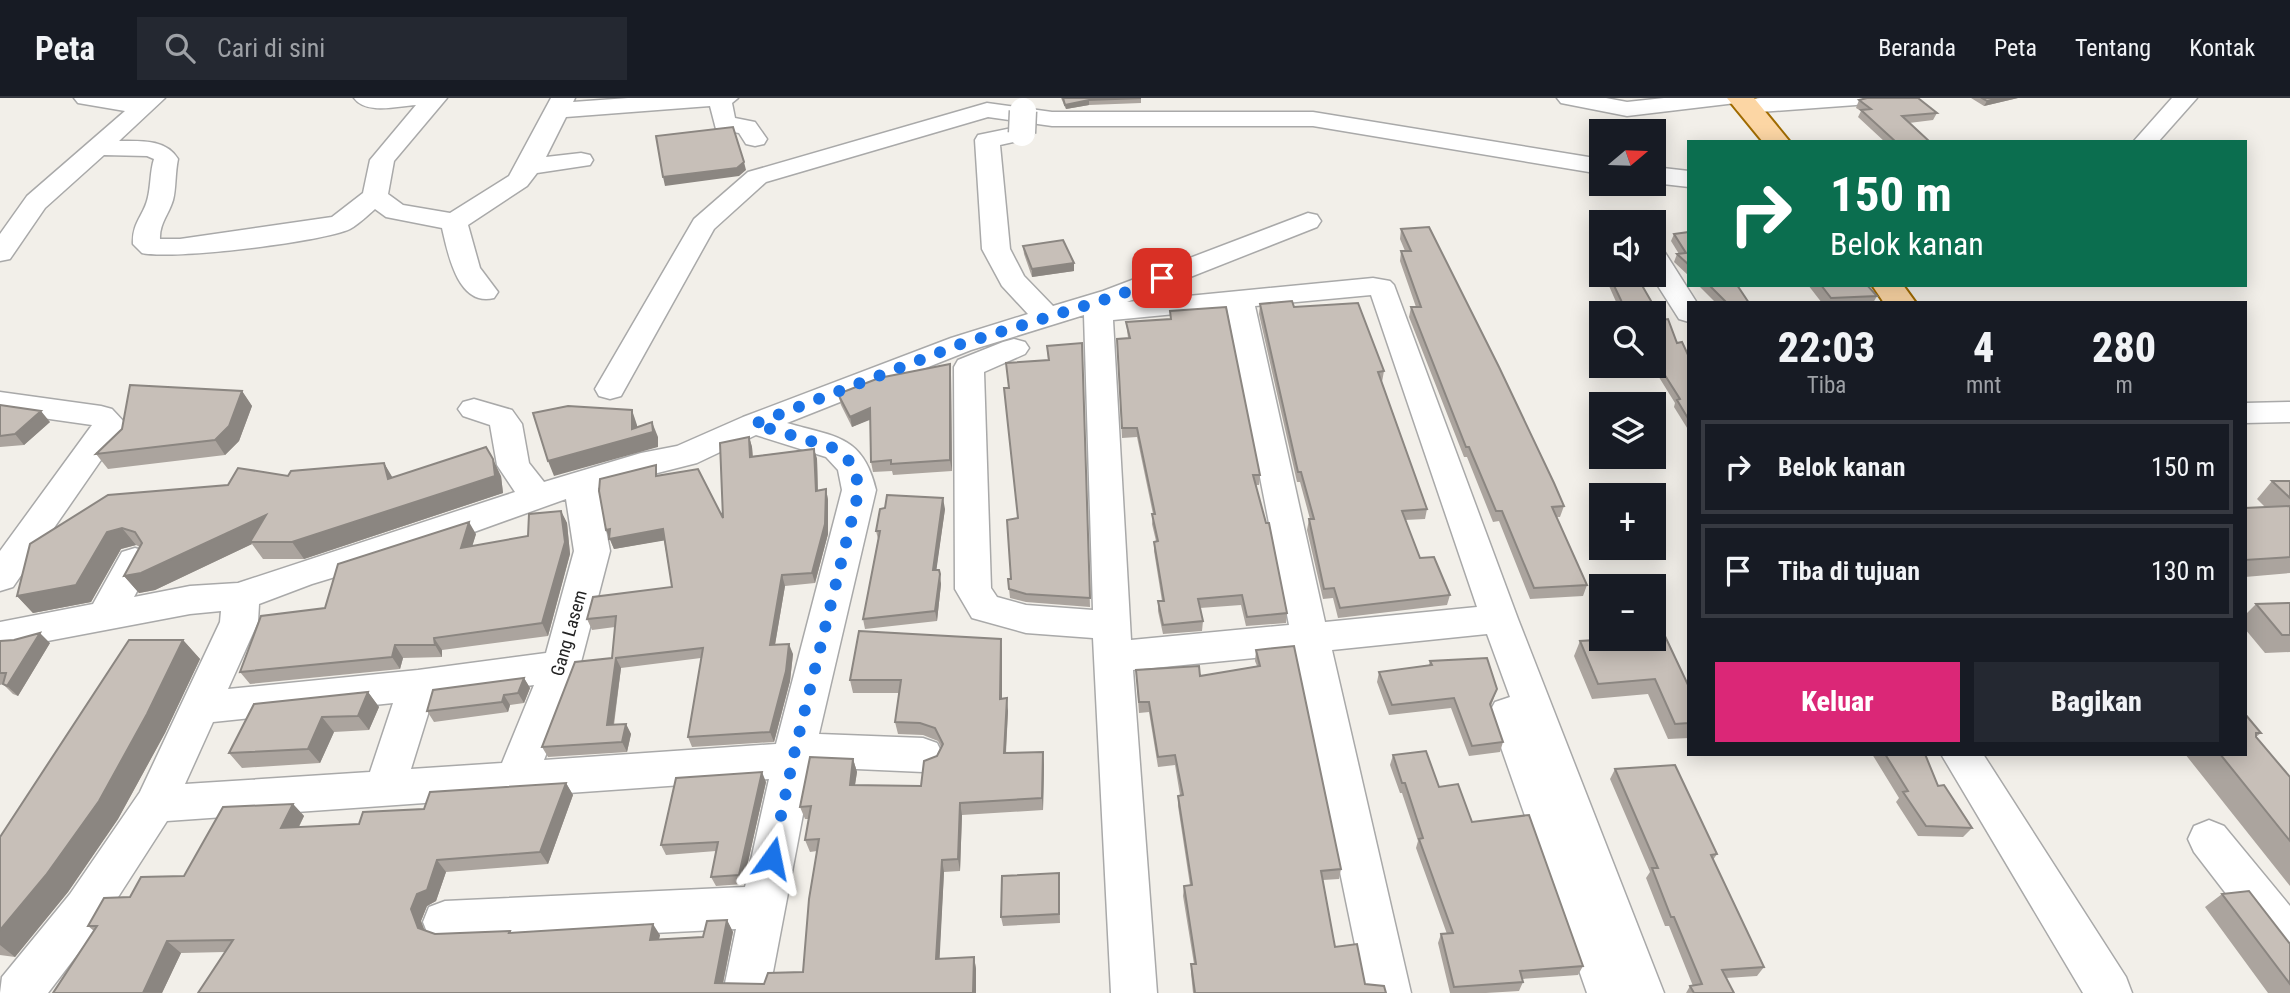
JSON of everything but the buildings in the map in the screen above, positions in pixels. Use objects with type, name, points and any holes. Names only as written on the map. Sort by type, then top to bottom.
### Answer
[{"type":"main road","points":[[1738,101],[1775,140]]},
{"type":"street","points":[[86,98],[148,102]]},
{"type":"street","points":[[366,98],[382,101],[422,98]]},
{"type":"street","points":[[95,147],[149,149],[163,154],[166,159],[161,177],[160,198],[146,230],[147,244],[152,247],[180,247],[332,226],[358,211],[375,196],[382,160],[435,98]]},
{"type":"street","points":[[720,98],[724,124],[747,127],[755,139]]},
{"type":"street","points":[[375,196],[395,211],[454,222],[518,181],[529,166],[561,104],[726,98]]},
{"type":"street","points":[[1569,98],[1628,109],[1738,101],[1856,98]]},
{"type":"street","points":[[2147,140],[2185,98]]},
{"type":"street","points":[[2,246],[36,202],[148,102]]},
{"type":"street","points":[[610,389],[703,225],[757,177],[988,110],[1052,119],[1313,119],[1589,165]]},
{"type":"street","points":[[1025,114],[987,140],[996,249],[1012,279],[1046,316]]},
{"type":"street","points":[[529,166],[581,160]]},
{"type":"street","points":[[1666,176],[1687,179]]},
{"type":"street","points":[[0,636],[191,600],[241,596],[300,573],[412,541],[580,482],[641,464],[685,455],[754,424],[961,344],[1113,297],[1308,221]]},
{"type":"street","points":[[454,222],[466,270],[484,292]]},
{"type":"street","points":[[1666,276],[1687,310]]},
{"type":"street","points":[[1489,619],[1310,637],[1113,642],[1093,624],[1026,619],[985,608],[973,589],[969,367],[1098,313],[1363,287],[1378,340],[1489,619],[1483,641],[1613,993]]},
{"type":"street","points":[[1239,299],[1388,993]]},
{"type":"street","points":[[1098,313],[1113,642],[1134,993]]},
{"type":"street","points":[[0,402],[101,416],[110,424],[0,578]]},
{"type":"street","points":[[474,410],[501,416],[506,424],[513,465],[537,497]]},
{"type":"street","points":[[2247,413],[2290,412]]},
{"type":"street","points":[[746,993],[794,755],[859,490],[854,466],[837,449],[754,424]]},
{"type":"street","name":"Gang Lasem","points":[[516,779],[561,666],[592,551],[580,482]]},
{"type":"street","points":[[105,616],[135,561]]},
{"type":"street","points":[[19,993],[86,908],[155,804],[239,622],[241,596]]},
{"type":"street","points":[[201,707],[418,685],[561,666]]},
{"type":"street","points":[[385,787],[418,685]]},
{"type":"street","points":[[155,804],[516,779],[794,755],[923,755]]},
{"type":"street","points":[[1962,756],[2109,993]]},
{"type":"street","points":[[2209,839],[2290,941]]},
{"type":"street","points":[[444,922],[762,907]]},
{"type":"route","points":[[772,858],[795,750],[859,490],[854,466],[837,449],[754,424],[961,344],[1113,297],[1162,278]]}]
